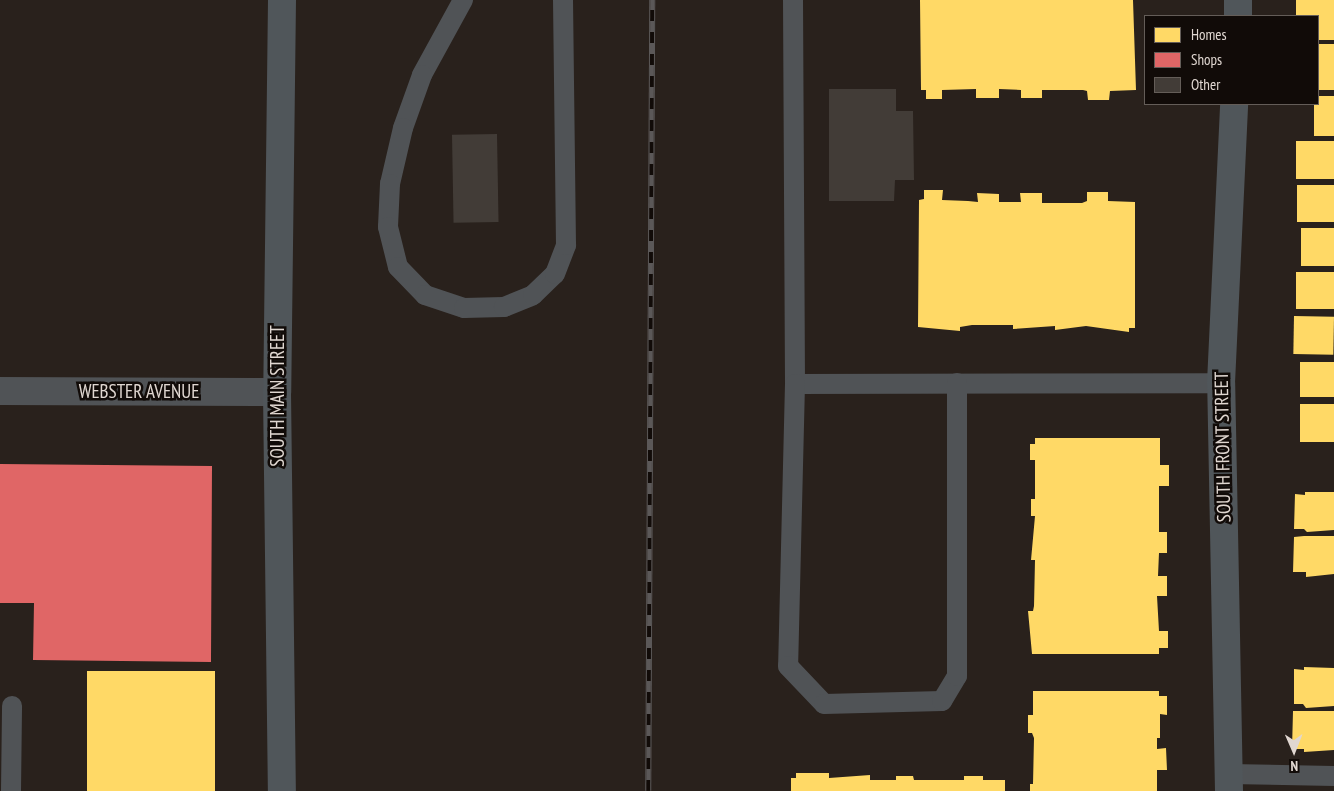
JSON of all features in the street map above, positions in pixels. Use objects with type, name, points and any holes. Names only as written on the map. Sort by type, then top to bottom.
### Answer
[{"type":"main road","name":"SOUTH MAIN STREET","points":[[282,0],[277,392],[282,791]]},
{"type":"main road","points":[[1238,0],[1238,15]]},
{"type":"main road","name":"SOUTH FRONT STREET","points":[[1229,783],[1221,383],[1234,105]]},
{"type":"street","name":"WEBSTER AVENUE","points":[[0,391],[277,392]]},
{"type":"lane","points":[[463,0],[422,75],[403,128],[390,184],[388,227],[398,267],[425,294],[464,308],[504,307],[533,295],[555,274],[566,245],[563,0]]},
{"type":"lane","points":[[793,0],[795,384],[788,666],[824,704],[942,701],[957,676],[957,383]]},
{"type":"lane","points":[[795,384],[1221,383]]},
{"type":"lane","points":[[11,791],[12,706]]},
{"type":"lane","points":[[1229,783],[1334,776]]},
{"type":"building: Homes","points":[[920,0],[1133,0],[1136,90],[1110,91],[1109,100],[1088,100],[1087,91],[1083,90],[1042,90],[1042,98],[1021,98],[1021,90],[999,89],[999,98],[976,98],[976,89],[942,90],[942,99],[926,99],[926,90],[921,90]]},
{"type":"building: Homes","points":[[1296,0],[1334,0],[1334,40],[1319,40],[1319,15],[1296,15]]},
{"type":"building: Homes","points":[[1319,44],[1334,44],[1334,90],[1319,90]]},
{"type":"building: Homes","points":[[1319,96],[1334,96],[1334,136],[1314,136],[1314,105],[1319,105]]},
{"type":"building: Homes","points":[[1296,141],[1334,141],[1334,179],[1296,179]]},
{"type":"building: Homes","points":[[1297,185],[1334,185],[1334,222],[1297,222]]},
{"type":"building: Homes","points":[[924,190],[943,190],[942,200],[978,202],[977,193],[999,194],[999,202],[1021,202],[1020,193],[1042,193],[1042,203],[1082,203],[1087,201],[1087,192],[1108,192],[1108,201],[1135,202],[1135,328],[1129,328],[1129,332],[1086,326],[1055,330],[1055,326],[1013,329],[1013,325],[972,325],[960,327],[960,331],[918,327],[919,200],[924,199]]},
{"type":"building: Homes","points":[[1301,228],[1334,228],[1334,266],[1301,266]]},
{"type":"building: Homes","points":[[1296,272],[1334,272],[1334,309],[1296,309]]},
{"type":"building: Homes","points":[[1294,316],[1334,317],[1333,355],[1293,354]]},
{"type":"building: Homes","points":[[1300,362],[1334,362],[1334,397],[1300,397]]},
{"type":"building: Homes","points":[[1300,404],[1334,404],[1334,442],[1300,442]]},
{"type":"building: Homes","points":[[1035,438],[1160,438],[1160,465],[1169,465],[1169,486],[1159,486],[1159,532],[1167,532],[1167,553],[1159,553],[1158,576],[1167,576],[1167,596],[1157,596],[1159,631],[1168,631],[1168,648],[1159,648],[1159,654],[1032,654],[1028,611],[1033,611],[1034,606],[1035,560],[1031,560],[1035,516],[1031,516],[1031,499],[1035,499],[1035,460],[1030,460],[1030,444],[1035,444]]},
{"type":"building: Homes","points":[[1305,492],[1334,492],[1334,530],[1307,532],[1304,529],[1294,529],[1295,494],[1305,495]]},
{"type":"building: Homes","points":[[1334,536],[1334,574],[1306,577],[1306,572],[1293,572],[1294,537]]},
{"type":"building: Homes","points":[[1304,667],[1334,668],[1334,706],[1306,708],[1303,704],[1294,704],[1294,669],[1304,670]]},
{"type":"building: Homes","points":[[87,671],[215,671],[215,791],[87,791]]},
{"type":"building: Homes","points":[[1033,691],[1159,691],[1159,696],[1167,696],[1167,715],[1160,714],[1160,738],[1157,738],[1157,749],[1166,748],[1167,770],[1157,770],[1157,791],[1030,791],[1030,784],[1033,784],[1034,738],[1032,733],[1028,733],[1028,715],[1033,715]]},
{"type":"building: Homes","points":[[1293,711],[1334,711],[1334,750],[1304,752],[1304,749],[1292,749]]},
{"type":"building: Homes","points":[[796,773],[829,773],[829,778],[870,775],[870,780],[896,780],[896,776],[913,776],[914,780],[964,780],[964,776],[983,776],[983,780],[1005,780],[1005,791],[791,791],[791,778],[796,778]]},
{"type":"building: Shops","points":[[0,464],[212,466],[211,662],[33,660],[34,603],[0,603]]},
{"type":"building: Other","points":[[829,89],[896,89],[896,111],[913,111],[914,180],[895,180],[894,201],[829,201]]},
{"type":"building: Other","points":[[497,134],[499,222],[454,223],[452,135]]},
{"type":"railway","points":[[648,791],[652,0]]}]
